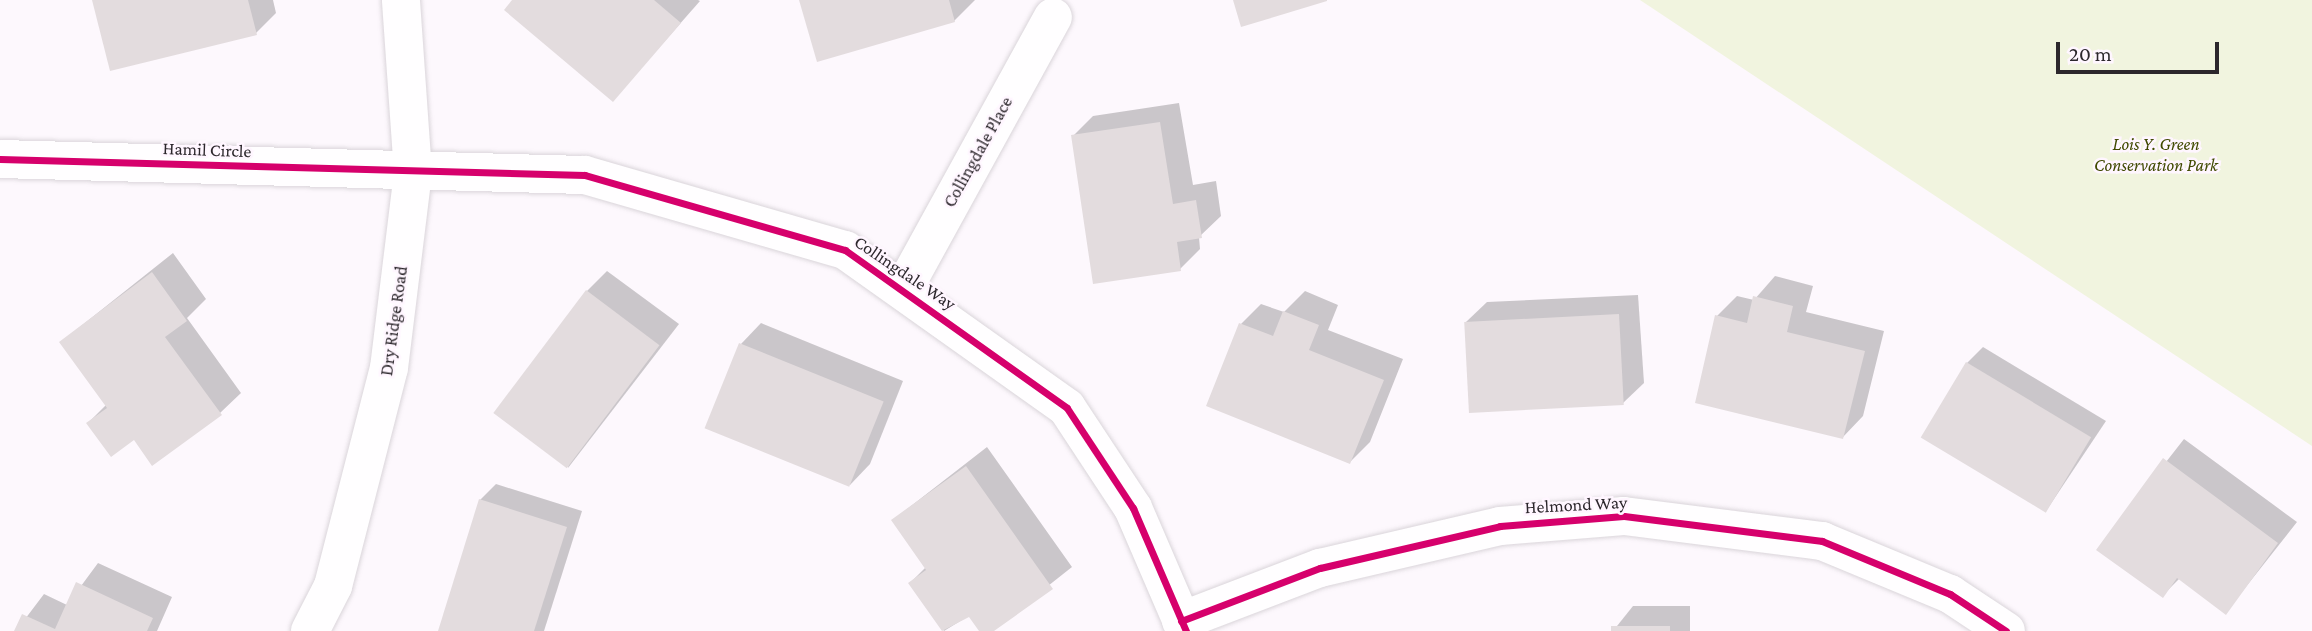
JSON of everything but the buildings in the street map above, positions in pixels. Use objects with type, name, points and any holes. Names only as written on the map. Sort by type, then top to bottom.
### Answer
[{"type":"street","name":"Dry Ridge Road","points":[[310,631],[333,586],[389,368],[413,173],[401,0]]},
{"type":"street","name":"Collingdale Place","points":[[904,288],[1053,17]]},
{"type":"street","name":"Hamil Circle","points":[[0,159],[413,173]]},
{"type":"street","name":"Collingdale Way","points":[[413,173],[585,175],[845,250],[904,288],[1067,408],[1133,508],[1184,626]]},
{"type":"street","name":"Helmond Way","points":[[1184,626],[1320,568],[1500,526],[1624,516],[1822,541],[1950,594],[2006,631]]},
{"type":"green space","name":"Lois Y. Green Conservation Park","points":[[1640,0],[2312,0],[2312,446]]},
{"type":"cycle path","points":[[0,159],[585,175],[845,250],[1067,408],[1133,508],[1186,631]]},
{"type":"cycle path","points":[[1181,621],[1320,568],[1500,526],[1624,516],[1822,541],[1950,594],[2006,631]]}]
